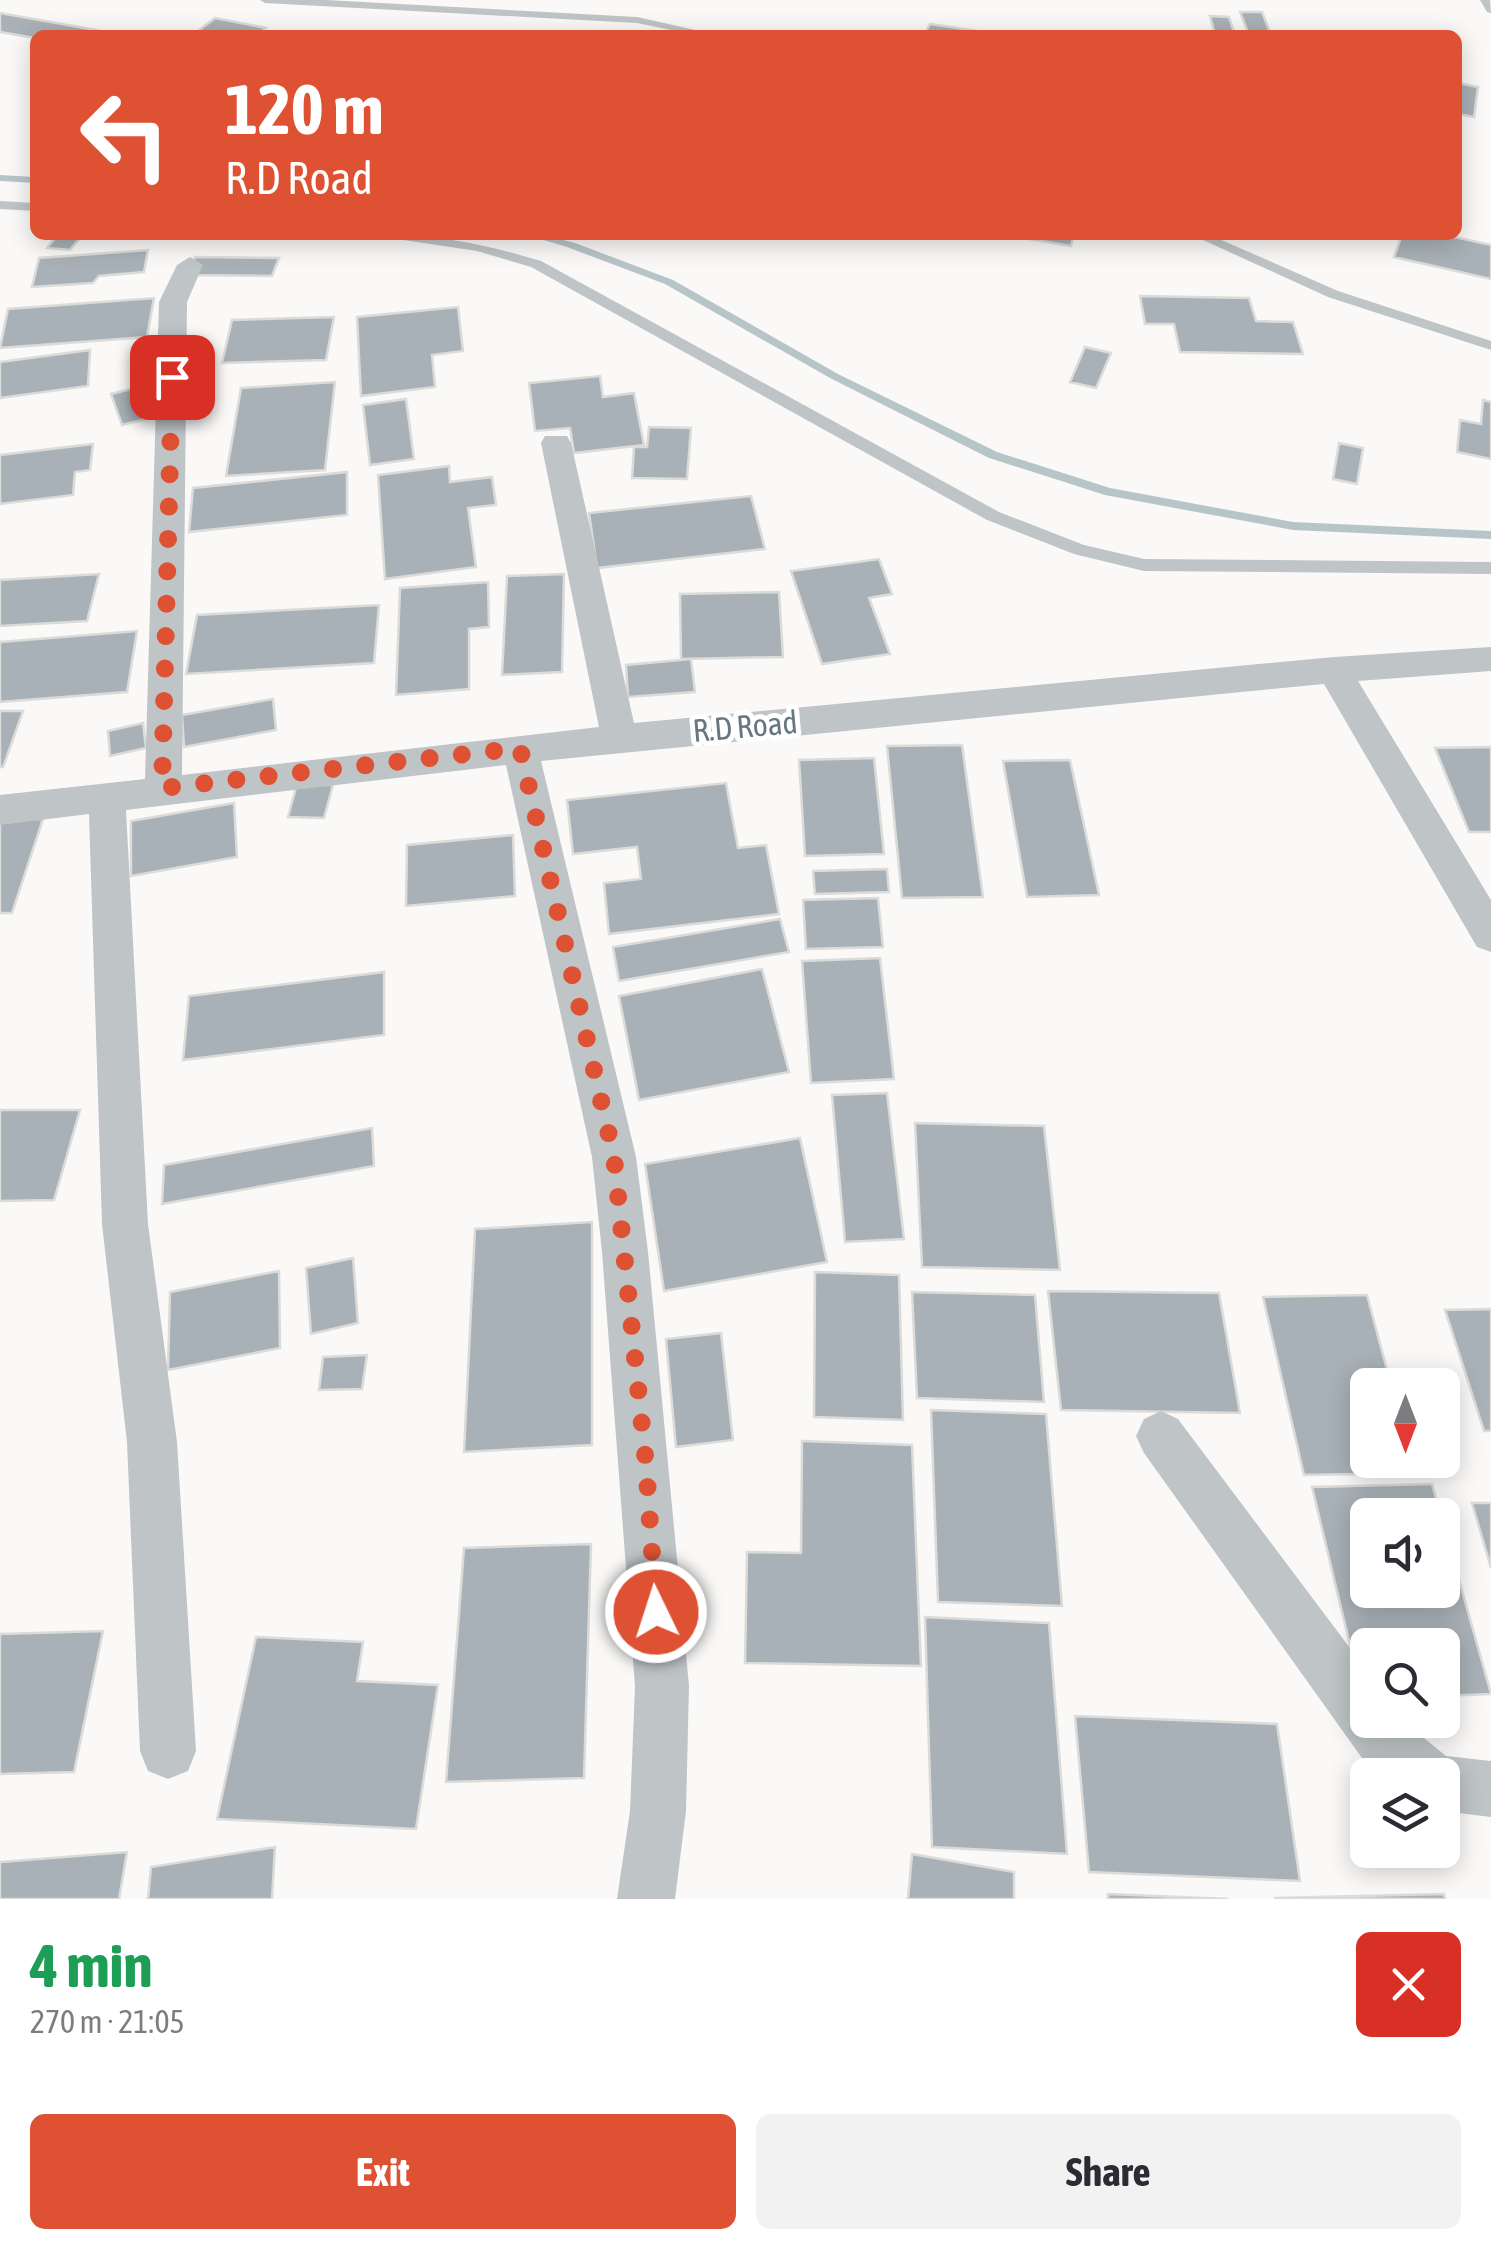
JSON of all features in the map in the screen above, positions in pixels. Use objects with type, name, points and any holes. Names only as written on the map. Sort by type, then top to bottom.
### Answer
[{"type":"street","points":[[162,788],[173,302],[190,265]]},
{"type":"street","points":[[556,443],[619,738]]},
{"type":"street","name":"R.D Road","points":[[0,810],[162,788],[619,738],[1334,670],[1491,660]]},
{"type":"street","points":[[1334,670],[1491,935]]},
{"type":"street","points":[[520,748],[614,1157],[625,1252],[662,1686],[658,1811],[646,1899]]},
{"type":"street","points":[[107,796],[125,1224],[152,1442],[168,1751]]},
{"type":"street","points":[[1160,1436],[1350,1695]]},
{"type":"street","points":[[1382,1738],[1404,1758]]},
{"type":"street","points":[[1460,1785],[1491,1789]]},
{"type":"lane","points":[[265,0],[637,20],[687,30]]},
{"type":"lane","points":[[1484,0],[1491,10]]},
{"type":"lane","points":[[0,205],[30,208]]},
{"type":"lane","points":[[434,240],[479,246],[536,264],[992,516],[1080,550],[1144,565],[1491,568]]},
{"type":"lane","points":[[1210,240],[1333,294],[1491,346]]},
{"type":"building","points":[[1240,12],[1262,12],[1269,30],[1247,30]]},
{"type":"building","points":[[0,13],[95,30],[30,30],[30,37],[0,32]]},
{"type":"building","points":[[1210,16],[1229,17],[1233,30],[1214,30]]},
{"type":"building","points":[[215,18],[266,28],[263,30],[199,30]]},
{"type":"building","points":[[930,24],[971,30],[927,30]]},
{"type":"building","points":[[1462,84],[1478,87],[1474,117],[1462,115]]},
{"type":"building","points":[[1462,239],[1491,245],[1491,279],[1394,257],[1400,240]]},
{"type":"building","points":[[54,240],[78,240],[70,250],[47,248]]},
{"type":"building","points":[[1036,240],[1073,240],[1071,246]]},
{"type":"building","points":[[148,250],[144,272],[99,276],[93,283],[32,287],[39,258]]},
{"type":"building","points":[[195,257],[279,258],[272,276],[187,275]]},
{"type":"building","points":[[1140,296],[1249,298],[1256,321],[1293,322],[1303,354],[1180,352],[1174,324],[1145,324]]},
{"type":"building","points":[[154,298],[147,337],[0,348],[8,309]]},
{"type":"building","points":[[458,307],[463,351],[432,355],[435,387],[361,396],[357,317]]},
{"type":"building","points":[[334,317],[326,360],[222,363],[232,320]]},
{"type":"building","points":[[1085,347],[1111,353],[1096,388],[1070,382]]},
{"type":"building","points":[[90,350],[88,386],[0,398],[0,362]]},
{"type":"building","points":[[600,376],[603,397],[634,393],[644,445],[574,453],[570,428],[535,431],[529,383]]},
{"type":"building","points":[[335,382],[325,470],[226,476],[241,388]]},
{"type":"building","points":[[143,386],[153,417],[122,425],[111,394]]},
{"type":"building","points":[[406,399],[414,459],[370,465],[363,405]]},
{"type":"building","points":[[1483,400],[1491,402],[1491,459],[1457,452],[1460,420],[1481,424]]},
{"type":"building","points":[[649,427],[691,428],[687,479],[632,478],[634,447],[647,447]]},
{"type":"building","points":[[1339,443],[1363,448],[1357,484],[1333,479]]},
{"type":"building","points":[[93,444],[90,470],[75,472],[73,495],[0,504],[0,455]]},
{"type":"building","points":[[449,466],[450,482],[492,477],[496,505],[468,508],[476,567],[385,579],[378,475]]},
{"type":"building","points":[[347,472],[347,515],[189,532],[193,488]]},
{"type":"building","points":[[751,496],[765,549],[597,568],[589,513]]},
{"type":"building","points":[[879,559],[892,594],[869,598],[890,654],[822,664],[791,571]]},
{"type":"building","points":[[99,574],[87,621],[0,626],[0,580]]},
{"type":"building","points":[[564,574],[562,672],[502,675],[507,576]]},
{"type":"building","points":[[488,582],[489,627],[469,629],[469,689],[396,695],[400,588]]},
{"type":"building","points":[[779,592],[783,657],[681,659],[680,594]]},
{"type":"building","points":[[379,605],[374,663],[186,674],[197,615]]},
{"type":"building","points":[[137,631],[127,692],[0,702],[0,642]]},
{"type":"building","points":[[691,659],[695,692],[628,697],[626,665]]},
{"type":"building","points":[[273,699],[276,730],[184,747],[182,715]]},
{"type":"building","points":[[0,711],[23,711],[3,767],[0,767]]},
{"type":"building","points":[[143,723],[146,748],[110,756],[108,731]]},
{"type":"building","points":[[962,745],[983,897],[902,898],[887,746]]},
{"type":"building","points":[[1491,747],[1491,832],[1469,832],[1435,748]]},
{"type":"building","points":[[874,758],[884,854],[805,856],[799,760]]},
{"type":"building","points":[[1070,760],[1099,895],[1027,897],[1003,761]]},
{"type":"building","points":[[726,783],[738,848],[766,845],[779,914],[609,934],[604,883],[641,879],[637,847],[573,854],[567,800]]},
{"type":"building","points":[[297,784],[333,785],[324,818],[288,817]]},
{"type":"building","points":[[234,803],[237,857],[131,876],[131,821]]},
{"type":"building","points":[[0,819],[43,819],[12,913],[0,913]]},
{"type":"building","points":[[513,835],[515,896],[406,906],[407,845]]},
{"type":"building","points":[[887,869],[889,892],[815,894],[813,871]]},
{"type":"building","points":[[878,898],[883,947],[806,949],[803,900]]},
{"type":"building","points":[[780,919],[789,952],[619,981],[613,947]]},
{"type":"building","points":[[880,958],[894,1079],[811,1083],[802,961]]},
{"type":"building","points":[[762,969],[789,1072],[639,1100],[619,996]]},
{"type":"building","points":[[384,972],[384,1035],[183,1060],[189,996]]},
{"type":"building","points":[[887,1093],[904,1239],[845,1242],[832,1095]]},
{"type":"building","points":[[0,1110],[80,1110],[54,1200],[0,1201]]},
{"type":"building","points":[[915,1123],[1044,1126],[1060,1270],[922,1267]]},
{"type":"building","points":[[372,1128],[374,1166],[162,1204],[164,1165]]},
{"type":"building","points":[[800,1138],[827,1262],[664,1291],[645,1164]]},
{"type":"building","points":[[592,1222],[592,1445],[464,1452],[475,1229]]},
{"type":"building","points":[[353,1258],[358,1323],[311,1334],[306,1268]]},
{"type":"building","points":[[279,1271],[280,1348],[168,1370],[170,1292]]},
{"type":"building","points":[[815,1272],[899,1275],[903,1420],[814,1417]]},
{"type":"building","points":[[1048,1291],[1219,1293],[1240,1413],[1061,1410]]},
{"type":"building","points":[[912,1292],[1035,1295],[1044,1402],[917,1398]]},
{"type":"building","points":[[1367,1295],[1386,1368],[1350,1368],[1350,1474],[1304,1475],[1263,1297]]},
{"type":"building","points":[[1491,1309],[1491,1431],[1484,1431],[1445,1310]]},
{"type":"building","points":[[721,1333],[733,1440],[676,1447],[666,1339]]},
{"type":"building","points":[[367,1355],[362,1389],[319,1390],[323,1357]]},
{"type":"building","points":[[931,1410],[1046,1414],[1062,1606],[938,1602]]},
{"type":"building","points":[[802,1441],[912,1445],[921,1666],[745,1663],[747,1552],[801,1553]]},
{"type":"building","points":[[1432,1484],[1436,1498],[1350,1498],[1350,1608],[1460,1608],[1460,1583],[1491,1694],[1460,1695],[1460,1628],[1350,1628],[1350,1645],[1312,1487]]},
{"type":"building","points":[[1472,1503],[1491,1503],[1491,1568]]},
{"type":"building","points":[[591,1544],[584,1778],[446,1782],[464,1548]]},
{"type":"building","points":[[925,1617],[1049,1623],[1067,1854],[932,1847]]},
{"type":"building","points":[[103,1631],[74,1772],[0,1774],[0,1634]]},
{"type":"building","points":[[256,1637],[363,1642],[357,1681],[438,1685],[416,1829],[217,1819]]},
{"type":"building","points":[[1075,1716],[1277,1724],[1300,1881],[1089,1872]]},
{"type":"building","points":[[275,1847],[272,1899],[148,1899],[151,1867]]},
{"type":"building","points":[[127,1852],[119,1899],[0,1899],[0,1862]]},
{"type":"building","points":[[912,1854],[1014,1872],[1014,1899],[908,1899]]},
{"type":"building","points":[[1108,1894],[1228,1899],[1108,1899]]},
{"type":"building","points":[[1444,1894],[1445,1899],[1274,1898]]},
{"type":"waterway","points":[[0,178],[30,180]]},
{"type":"waterway","points":[[552,240],[669,282],[834,376],[993,455],[1109,492],[1293,526],[1491,535]]},
{"type":"route","points":[[172,377],[162,788],[520,748],[614,1157],[646,1464],[656,1612]]}]
